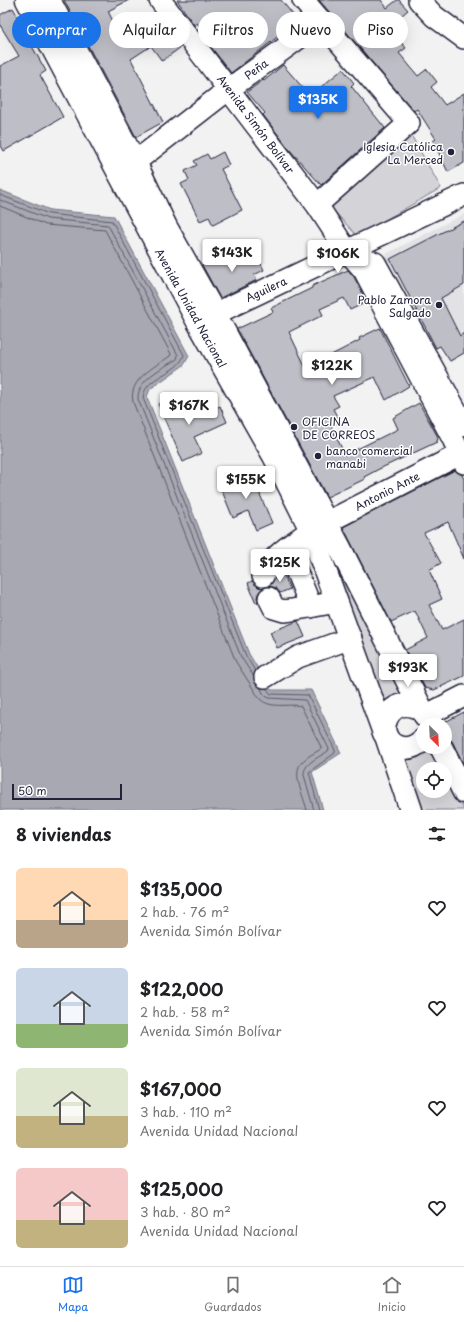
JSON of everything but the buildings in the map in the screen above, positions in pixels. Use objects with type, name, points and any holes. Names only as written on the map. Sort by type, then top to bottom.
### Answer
[{"type":"main road","name":"Avenida Unidad Nacional","points":[[27,0],[206,318]]},
{"type":"main road","points":[[49,0],[135,162],[166,227],[206,318],[423,718]]},
{"type":"main road","points":[[319,527],[337,602],[411,810]]},
{"type":"main road","points":[[416,746],[404,749],[393,745],[385,734],[384,725],[388,714],[396,707],[407,704],[418,708],[423,718]]},
{"type":"main road","points":[[445,754],[464,792]]},
{"type":"street","name":"Avenida Simón Bolívar","points":[[160,0],[317,205],[347,251],[364,270],[462,457]]},
{"type":"street","points":[[303,0],[314,12]]},
{"type":"street","points":[[419,0],[434,16],[464,38]]},
{"type":"street","name":"Peña","points":[[135,162],[229,89],[285,48]]},
{"type":"street","points":[[317,205],[409,123],[345,48]]},
{"type":"street","name":"Aguilera","points":[[206,318],[464,195]]},
{"type":"street","points":[[347,251],[375,263],[464,425]]},
{"type":"street","name":"Antonio Ante","points":[[263,576],[268,566],[287,548],[333,518],[462,457]]},
{"type":"street","points":[[287,548],[311,607]]},
{"type":"street","points":[[269,598],[274,608],[279,610],[292,610],[337,602]]},
{"type":"street","points":[[265,678],[298,657],[351,638]]},
{"type":"street","points":[[433,718],[464,696]]},
{"type":"shaded area","points":[[411,135],[441,188],[357,236],[326,202]]},
{"type":"shaded area","name":"Pablo Zamora Salgado","points":[[464,214],[464,354],[450,363],[382,256]]},
{"type":"shaded area","points":[[331,550],[403,692],[382,701]]},
{"type":"shaded area","points":[[416,752],[416,754],[429,754],[440,759],[441,762],[416,762],[416,798],[452,798],[452,785],[464,810],[418,810],[401,754]]},
{"type":"water","points":[[0,190],[50,210],[114,216],[189,356],[184,365],[150,389],[147,397],[249,654],[271,690],[311,690],[341,753],[312,772],[323,810],[0,810]]},
{"type":"place","name":"Iglesia Católica La Merced","points":[[451,152]]},
{"type":"place","name":"Pablo Zamora Salgado","points":[[439,305]]},
{"type":"place","name":"OFICINA DE CORREOS","points":[[294,427]]},
{"type":"place","name":"banco comercial manabi","points":[[318,456]]}]
